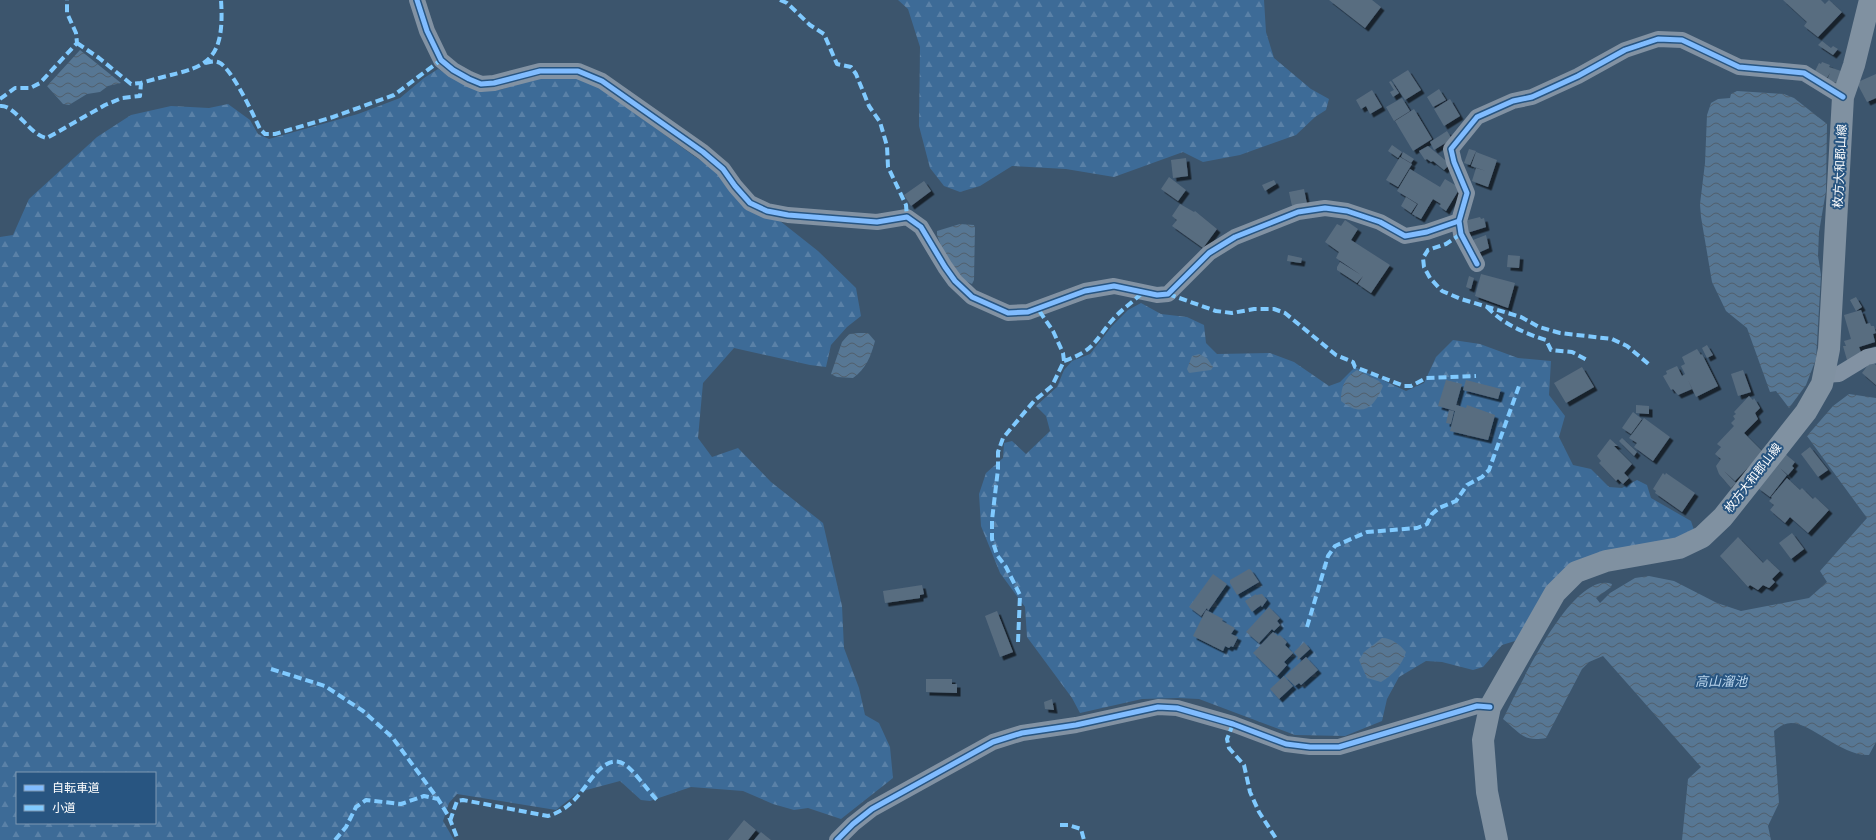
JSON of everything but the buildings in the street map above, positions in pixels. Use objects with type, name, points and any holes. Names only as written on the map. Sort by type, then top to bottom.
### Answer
[{"type":"main road","name":"枚方大和郡山線","points":[[1497,840],[1487,792],[1483,740],[1490,707],[1554,593],[1576,572],[1606,561],[1679,548],[1702,537],[1722,517],[1806,412],[1822,384],[1829,349],[1843,97],[1854,65],[1870,0]]},
{"type":"street","points":[[417,0],[427,31],[441,60],[453,70],[469,79],[481,84],[494,83],[540,71],[560,70],[578,71],[602,81],[703,152],[723,169],[735,186],[750,202],[767,211],[788,215],[877,222],[907,217],[921,227],[944,267],[955,281],[972,297],[1008,313],[1028,312],[1085,291],[1114,286],[1157,295],[1168,294],[1210,253],[1235,237],[1298,212],[1325,208],[1347,211],[1380,222],[1404,236],[1427,232],[1459,221]]},
{"type":"street","points":[[1477,264],[1462,234],[1459,221],[1468,193],[1454,162],[1451,148],[1477,117],[1513,101],[1532,97],[1631,48],[1658,39],[1682,40],[1739,67],[1804,73],[1843,97]]},
{"type":"street","points":[[1824,375],[1839,374],[1867,357],[1876,355]]},
{"type":"street","points":[[837,840],[853,824],[872,809],[993,742],[1022,733],[1076,725],[1158,707],[1176,708],[1233,724],[1286,744],[1310,747],[1339,747],[1477,706],[1490,707]]},
{"type":"green space","points":[[898,0],[1264,0],[1266,32],[1274,58],[1311,89],[1329,99],[1326,110],[1315,117],[1296,135],[1240,155],[1203,162],[1183,152],[1114,177],[1066,169],[1012,166],[980,186],[960,192],[944,186],[930,168],[919,126],[920,47],[908,9]]},
{"type":"green space","points":[[438,69],[473,89],[500,90],[542,75],[576,75],[604,91],[718,172],[818,251],[856,288],[861,316],[847,327],[831,345],[826,367],[810,365],[734,348],[703,383],[698,438],[712,457],[738,448],[771,482],[823,523],[842,606],[844,648],[859,688],[865,715],[879,723],[890,747],[893,778],[841,819],[808,808],[794,810],[773,804],[743,791],[691,787],[650,801],[641,800],[620,781],[579,792],[556,810],[457,794],[449,803],[443,821],[454,840],[0,840],[0,237],[13,235],[29,199],[97,137],[131,115],[171,106],[209,108],[228,104],[250,120],[258,134],[269,139],[358,114],[400,98],[424,78]]},
{"type":"green space","points":[[1141,303],[1161,314],[1187,317],[1204,325],[1206,343],[1217,354],[1270,353],[1294,362],[1329,386],[1340,382],[1355,367],[1406,391],[1424,383],[1436,357],[1453,340],[1480,344],[1518,358],[1551,361],[1549,395],[1565,416],[1559,437],[1573,465],[1591,469],[1609,487],[1622,488],[1637,480],[1647,485],[1651,498],[1691,521],[1694,530],[1683,538],[1596,554],[1515,641],[1502,645],[1483,667],[1473,670],[1442,662],[1426,661],[1399,677],[1387,699],[1382,721],[1345,736],[1295,735],[1199,699],[1142,699],[1080,713],[1072,698],[1027,637],[1025,607],[1000,573],[981,526],[979,494],[986,473],[1003,458],[1004,443],[1012,441],[1026,454],[1050,431],[1046,416],[1036,406],[1057,387],[1064,370],[1072,361],[1090,354],[1112,326],[1128,310]]},
{"type":"water","points":[[80,50],[121,83],[108,86],[100,92],[87,94],[69,105],[63,104],[47,86]]},
{"type":"water","points":[[1737,91],[1784,94],[1794,98],[1827,124],[1826,191],[1819,232],[1818,256],[1821,275],[1816,359],[1806,385],[1789,408],[1776,391],[1770,392],[1747,328],[1726,311],[1712,282],[1701,217],[1700,204],[1705,163],[1707,115],[1711,103],[1718,99],[1730,98],[1731,94]]},
{"type":"water","points":[[960,224],[974,225],[975,228],[974,280],[972,284],[960,276],[950,263],[937,235],[937,231]]},
{"type":"water","points":[[868,333],[875,341],[870,357],[865,366],[853,378],[837,377],[831,374],[842,342],[849,334]]},
{"type":"water","points":[[1199,354],[1207,358],[1213,367],[1211,370],[1189,373],[1187,369],[1192,356]]},
{"type":"water","points":[[1357,370],[1379,381],[1383,386],[1376,400],[1371,405],[1361,410],[1348,406],[1341,401],[1344,383],[1349,376]]},
{"type":"water","name":"高山溜池","points":[[1849,394],[1876,398],[1876,742],[1869,755],[1858,754],[1799,724],[1791,723],[1782,726],[1774,731],[1779,803],[1768,826],[1771,840],[1682,840],[1688,779],[1701,767],[1603,656],[1589,662],[1582,669],[1546,738],[1532,739],[1522,735],[1503,719],[1548,635],[1564,613],[1580,595],[1596,585],[1612,584],[1611,587],[1596,598],[1600,603],[1610,593],[1635,578],[1649,576],[1674,581],[1717,603],[1741,611],[1809,598],[1827,582],[1820,571],[1867,518],[1807,436],[1833,406]]},
{"type":"water","points":[[1382,638],[1396,642],[1406,652],[1396,669],[1381,682],[1367,678],[1359,660],[1364,652]]},
{"type":"marked path","points":[[0,99],[15,88],[30,88],[40,83],[77,43],[76,33],[67,13],[67,0]]},
{"type":"marked path","points":[[0,106],[11,110],[35,132],[47,138],[105,105],[122,98],[140,96],[141,83],[193,69],[213,54],[219,41],[221,0]]},
{"type":"marked path","points":[[780,0],[787,3],[810,25],[824,34],[837,64],[851,67],[856,74],[869,106],[880,122],[887,146],[888,167],[906,205],[907,217]]},
{"type":"marked path","points":[[77,43],[99,58],[131,84],[141,83]]},
{"type":"marked path","points":[[205,63],[216,62],[220,63],[225,68],[242,93],[260,129],[265,134],[275,134],[333,117],[394,95],[441,60]]},
{"type":"marked path","points":[[1461,234],[1446,244],[1428,250],[1423,258],[1424,267],[1430,278],[1442,291],[1461,299],[1521,317],[1539,327],[1560,333],[1612,339],[1627,346],[1651,366]]},
{"type":"marked path","points":[[1064,361],[1075,357],[1089,348],[1117,315],[1143,292]]},
{"type":"marked path","points":[[1168,294],[1216,311],[1232,313],[1254,309],[1274,309],[1285,313],[1336,355],[1353,362],[1355,367],[1404,386],[1411,386],[1426,378],[1476,376]]},
{"type":"marked path","points":[[1487,307],[1493,313],[1514,327],[1546,340],[1551,350],[1572,352],[1587,360]]},
{"type":"marked path","points":[[1018,642],[1020,595],[1006,567],[997,555],[992,539],[992,520],[998,469],[998,452],[1003,438],[1034,401],[1052,386],[1064,361],[1063,353],[1053,331],[1038,309]]},
{"type":"marked path","points":[[1307,627],[1328,556],[1335,546],[1367,532],[1417,528],[1427,524],[1432,514],[1439,508],[1456,501],[1467,485],[1482,477],[1489,470],[1519,386]]},
{"type":"marked path","points":[[271,669],[325,686],[363,711],[392,737],[438,799],[449,817],[458,840]]},
{"type":"marked path","points":[[1233,724],[1227,739],[1229,748],[1244,765],[1250,792],[1259,812],[1277,840]]},
{"type":"marked path","points":[[450,821],[457,801],[463,800],[548,816],[552,815],[564,809],[573,801],[603,766],[617,762],[624,764],[632,770],[657,800]]},
{"type":"marked path","points":[[335,840],[346,827],[356,807],[366,800],[401,804],[424,796],[438,799]]},
{"type":"marked path","points":[[1060,825],[1068,825],[1081,829],[1084,840]]},
{"type":"cycle path","points":[[417,0],[427,31],[441,60],[453,70],[469,79],[481,84],[494,83],[540,71],[578,71],[602,81],[703,152],[723,169],[750,203],[767,211],[788,215],[877,222],[907,217],[921,227],[955,281],[972,297],[1008,313],[1028,312],[1085,291],[1114,286],[1157,295],[1168,294],[1209,253],[1235,237],[1298,212],[1325,208],[1347,211],[1380,222],[1405,236],[1427,232],[1459,221]]},
{"type":"cycle path","points":[[1477,264],[1461,234],[1459,221],[1467,193],[1454,162],[1451,149],[1477,117],[1513,101],[1532,97],[1578,76],[1625,50],[1658,39],[1682,40],[1739,67],[1804,73],[1843,97]]},
{"type":"cycle path","points":[[837,840],[853,824],[872,809],[993,742],[1022,733],[1076,725],[1158,707],[1177,708],[1233,724],[1286,744],[1310,747],[1339,747],[1477,706],[1490,707]]}]
